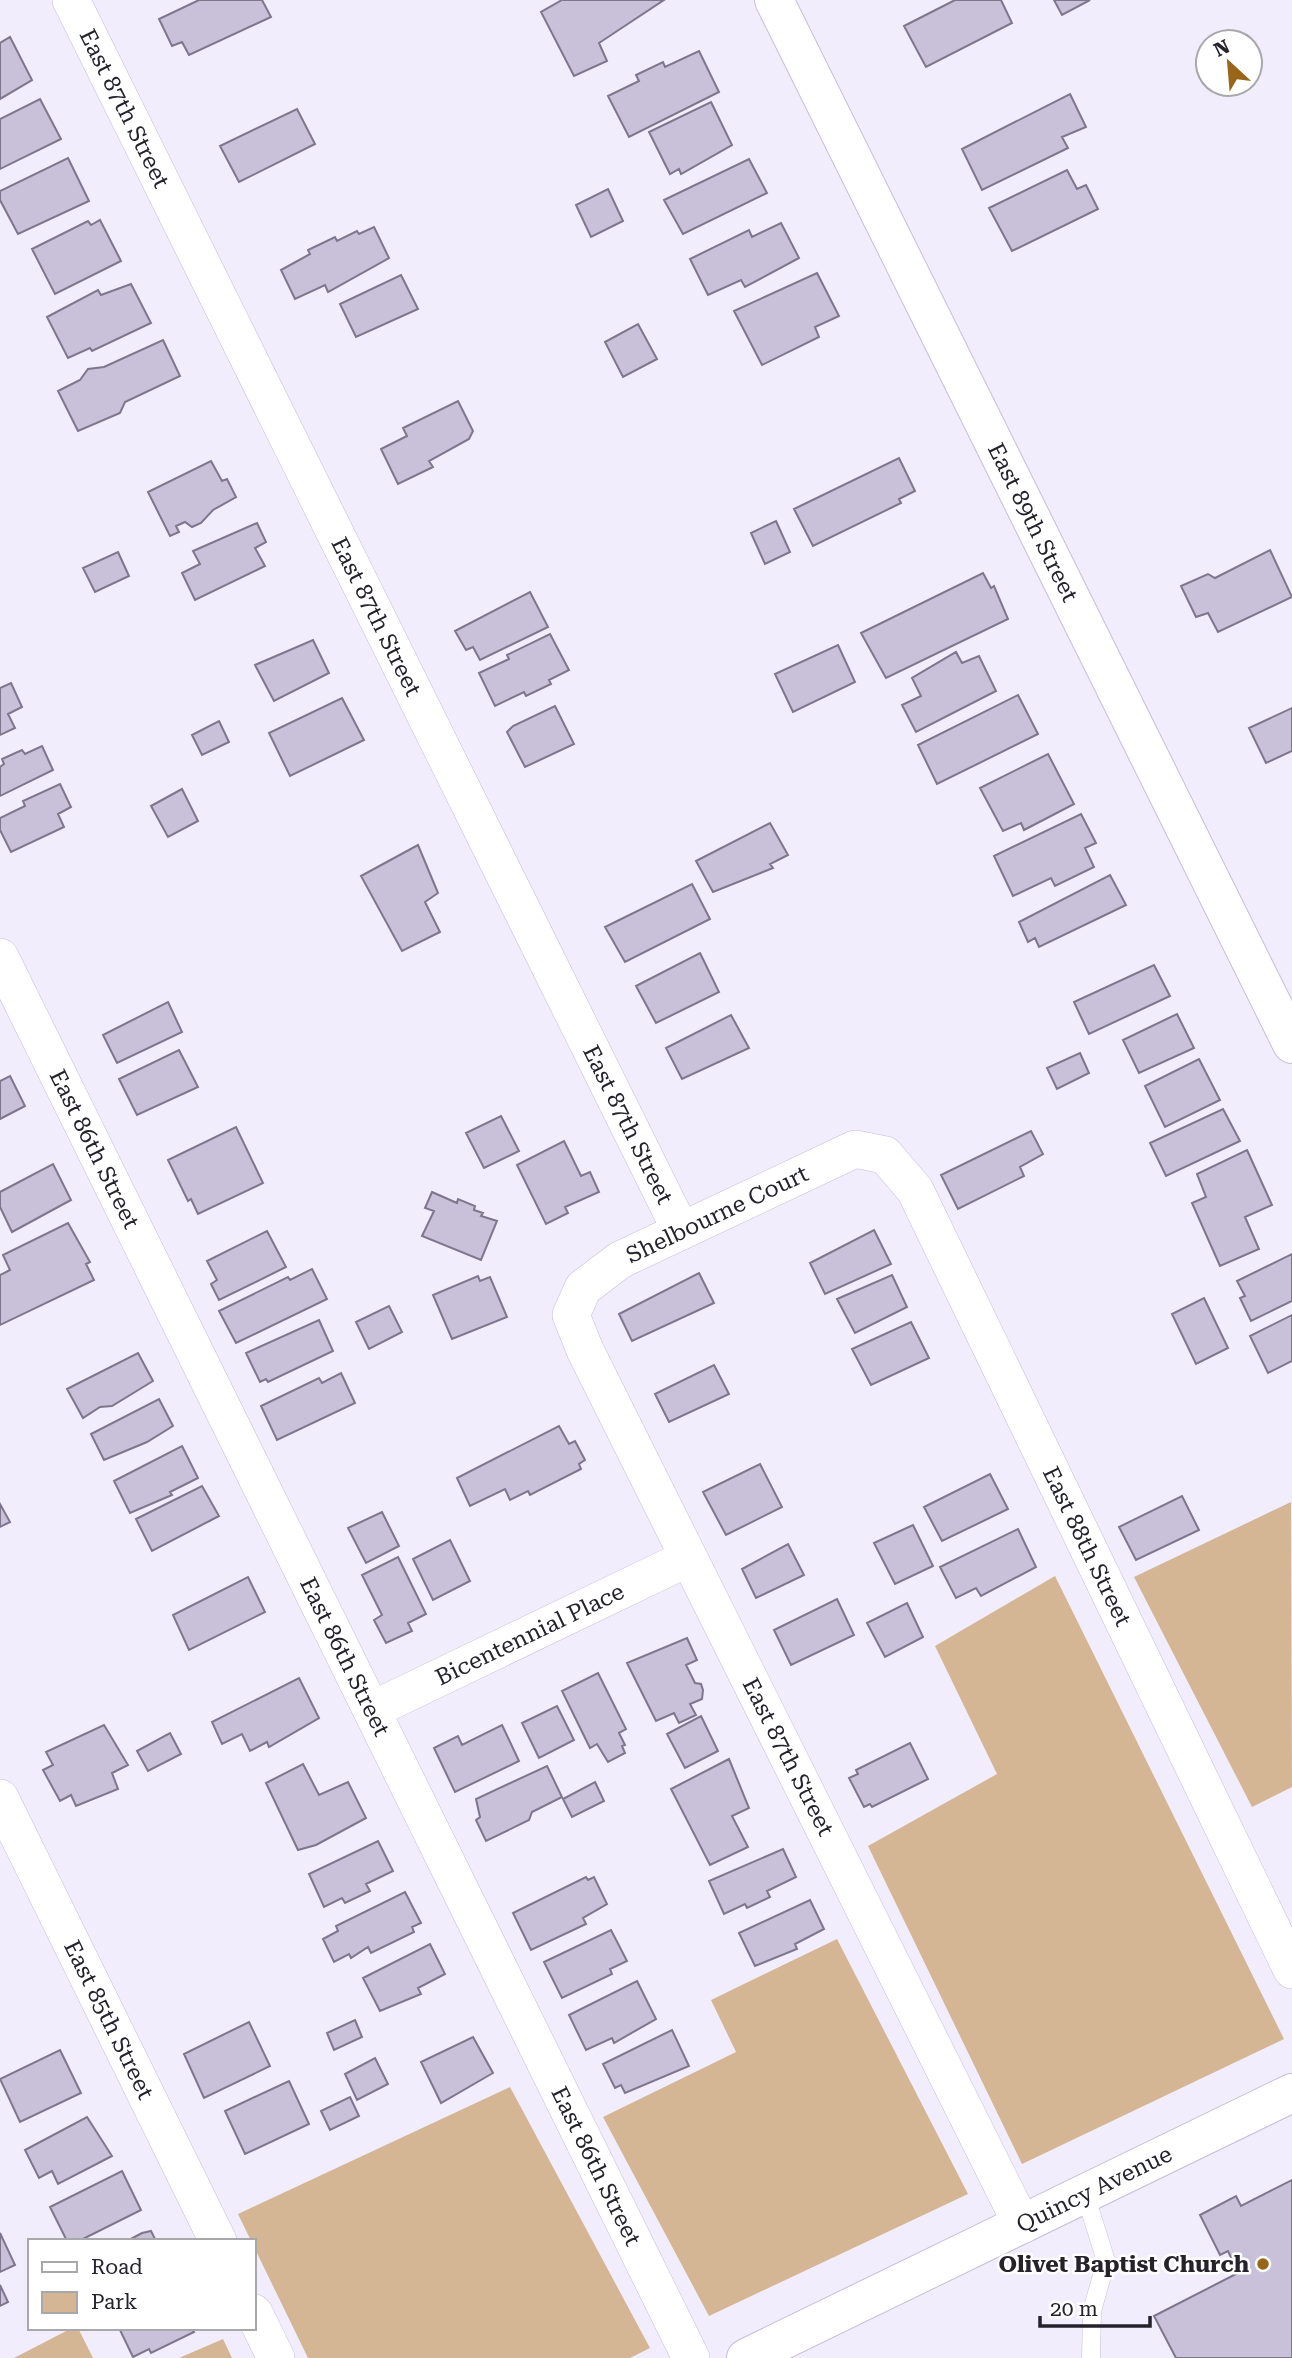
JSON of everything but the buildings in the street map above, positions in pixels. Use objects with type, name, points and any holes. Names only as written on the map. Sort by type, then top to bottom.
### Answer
[{"type":"street","name":"East 87th Street","points":[[71,0],[681,1231]]},
{"type":"street","name":"East 89th Street","points":[[774,0],[1292,1044]]},
{"type":"street","name":"East 86th Street","points":[[0,957],[691,2358]]},
{"type":"street","name":"Shelbourne Court","points":[[583,1288],[620,1260],[855,1149]]},
{"type":"street","name":"East 88th Street","points":[[855,1149],[885,1155],[915,1190],[1292,1970]]},
{"type":"street","name":"East 87th Street","points":[[583,1288],[571,1315],[585,1350],[1022,2225]]},
{"type":"street","name":"Bicentennial Place","points":[[372,1710],[688,1558]]},
{"type":"street","name":"East 85th Street","points":[[0,1798],[217,2239]]},
{"type":"street","name":"Quincy Avenue","points":[[746,2358],[1292,2093]]},
{"type":"street","points":[[256,2317],[276,2358]]},
{"type":"lane","points":[[1084,2194],[1106,2261],[1092,2311],[1091,2358]]},
{"type":"green space","points":[[1291,1502],[1292,1787],[1252,1807],[1134,1577]]},
{"type":"green space","points":[[1055,1576],[1284,2039],[1022,2164],[868,1846],[997,1774],[935,1646]]},
{"type":"green space","points":[[837,1939],[968,2194],[709,2316],[603,2117],[736,2052],[711,2000]]},
{"type":"green space","points":[[510,2087],[650,2348],[630,2358],[308,2358],[256,2251],[256,2239],[250,2239],[238,2214]]},
{"type":"green space","points":[[68,2330],[79,2330],[93,2358],[14,2358]]},
{"type":"green space","points":[[223,2339],[232,2358],[179,2358]]},
{"type":"place","name":"Olivet Baptist Church","points":[[1263,2264]]}]
